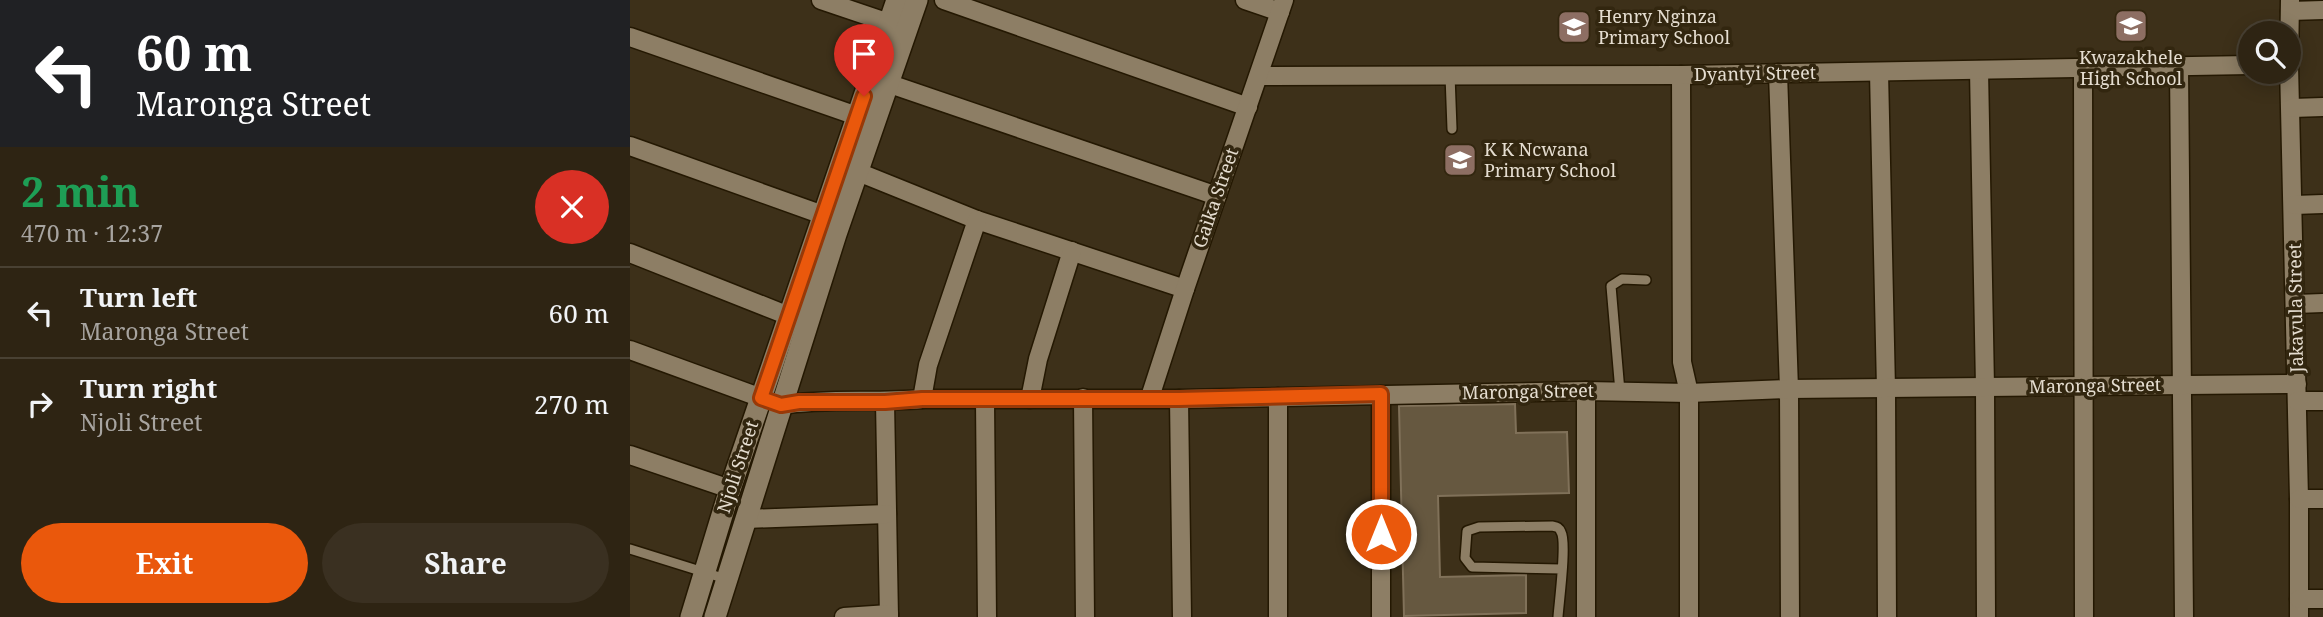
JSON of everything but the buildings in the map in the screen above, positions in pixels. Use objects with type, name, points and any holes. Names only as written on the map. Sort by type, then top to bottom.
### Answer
[{"type":"street","points":[[821,0],[889,23]]},
{"type":"street","name":"Njoli Street","points":[[715,617],[746,519],[789,316],[897,0]]},
{"type":"street","name":"Njoli Street","points":[[691,617],[730,489],[771,402],[858,172],[916,0]]},
{"type":"street","points":[[944,0],[1248,107]]},
{"type":"street","points":[[1245,0],[1282,6]]},
{"type":"street","name":"Gaika Street","points":[[1150,397],[1282,6]]},
{"type":"street","points":[[2290,6],[2323,10]]},
{"type":"street","points":[[630,37],[857,116]]},
{"type":"street","name":"Dyantyi Street","points":[[1259,75],[1681,75],[2238,65]]},
{"type":"street","points":[[2179,66],[2184,617]]},
{"type":"street","points":[[2083,68],[2084,617]]},
{"type":"street","points":[[1979,70],[1986,387],[1986,617]]},
{"type":"street","points":[[1879,72],[1886,389],[1887,617]]},
{"type":"street","points":[[1778,73],[1789,390],[1790,617]]},
{"type":"street","points":[[1681,75],[1682,362],[1689,393],[1689,617]]},
{"type":"street","points":[[887,83],[1217,196]]},
{"type":"street","name":"Jakavula Street","points":[[2290,84],[2299,608]]},
{"type":"street","points":[[2292,108],[2323,107]]},
{"type":"street","points":[[630,146],[823,215]]},
{"type":"street","points":[[858,172],[977,220],[1185,289]]},
{"type":"street","points":[[2294,205],[2323,204]]},
{"type":"street","points":[[922,399],[928,365],[977,220]]},
{"type":"street","points":[[1030,399],[1038,359],[1072,251]]},
{"type":"street","points":[[630,253],[789,316]]},
{"type":"street","points":[[2296,304],[2323,303]]},
{"type":"street","points":[[630,350],[771,402]]},
{"type":"street","name":"Maronga Street","points":[[771,402],[2181,385],[2297,393],[2323,401]]},
{"type":"street","points":[[1586,391],[1586,617]]},
{"type":"street","points":[[1381,394],[1381,617]]},
{"type":"street","points":[[1278,397],[1278,617]]},
{"type":"street","points":[[1083,398],[1085,617]]},
{"type":"street","points":[[1179,399],[1182,617]]},
{"type":"street","points":[[985,401],[987,617]]},
{"type":"street","points":[[844,617],[889,615],[885,402]]},
{"type":"street","points":[[630,455],[730,489]]},
{"type":"street","points":[[2299,499],[2323,499]]},
{"type":"street","points":[[746,519],[887,514]]},
{"type":"street","points":[[2299,608],[2323,599]]},
{"type":"lane","points":[[1450,75],[1452,129]]},
{"type":"lane","points":[[1620,392],[1611,286],[1622,279],[1646,280]]},
{"type":"lane","points":[[1558,617],[1561,569],[1562,534],[1556,527],[1479,527],[1467,531],[1465,558],[1472,567],[1561,569]]},
{"type":"lane","points":[[630,549],[726,579]]},
{"type":"place","name":"Kwazakhele High School","points":[[2131,26]]},
{"type":"place","name":"Henry Nginza Primary School","points":[[1574,27]]},
{"type":"place","name":"K K Ncwana Primary School","points":[[1460,160]]},
{"type":"route","points":[[864,96],[761,398],[781,405],[799,402],[922,399],[1179,399],[1381,394],[1381,534]]}]
